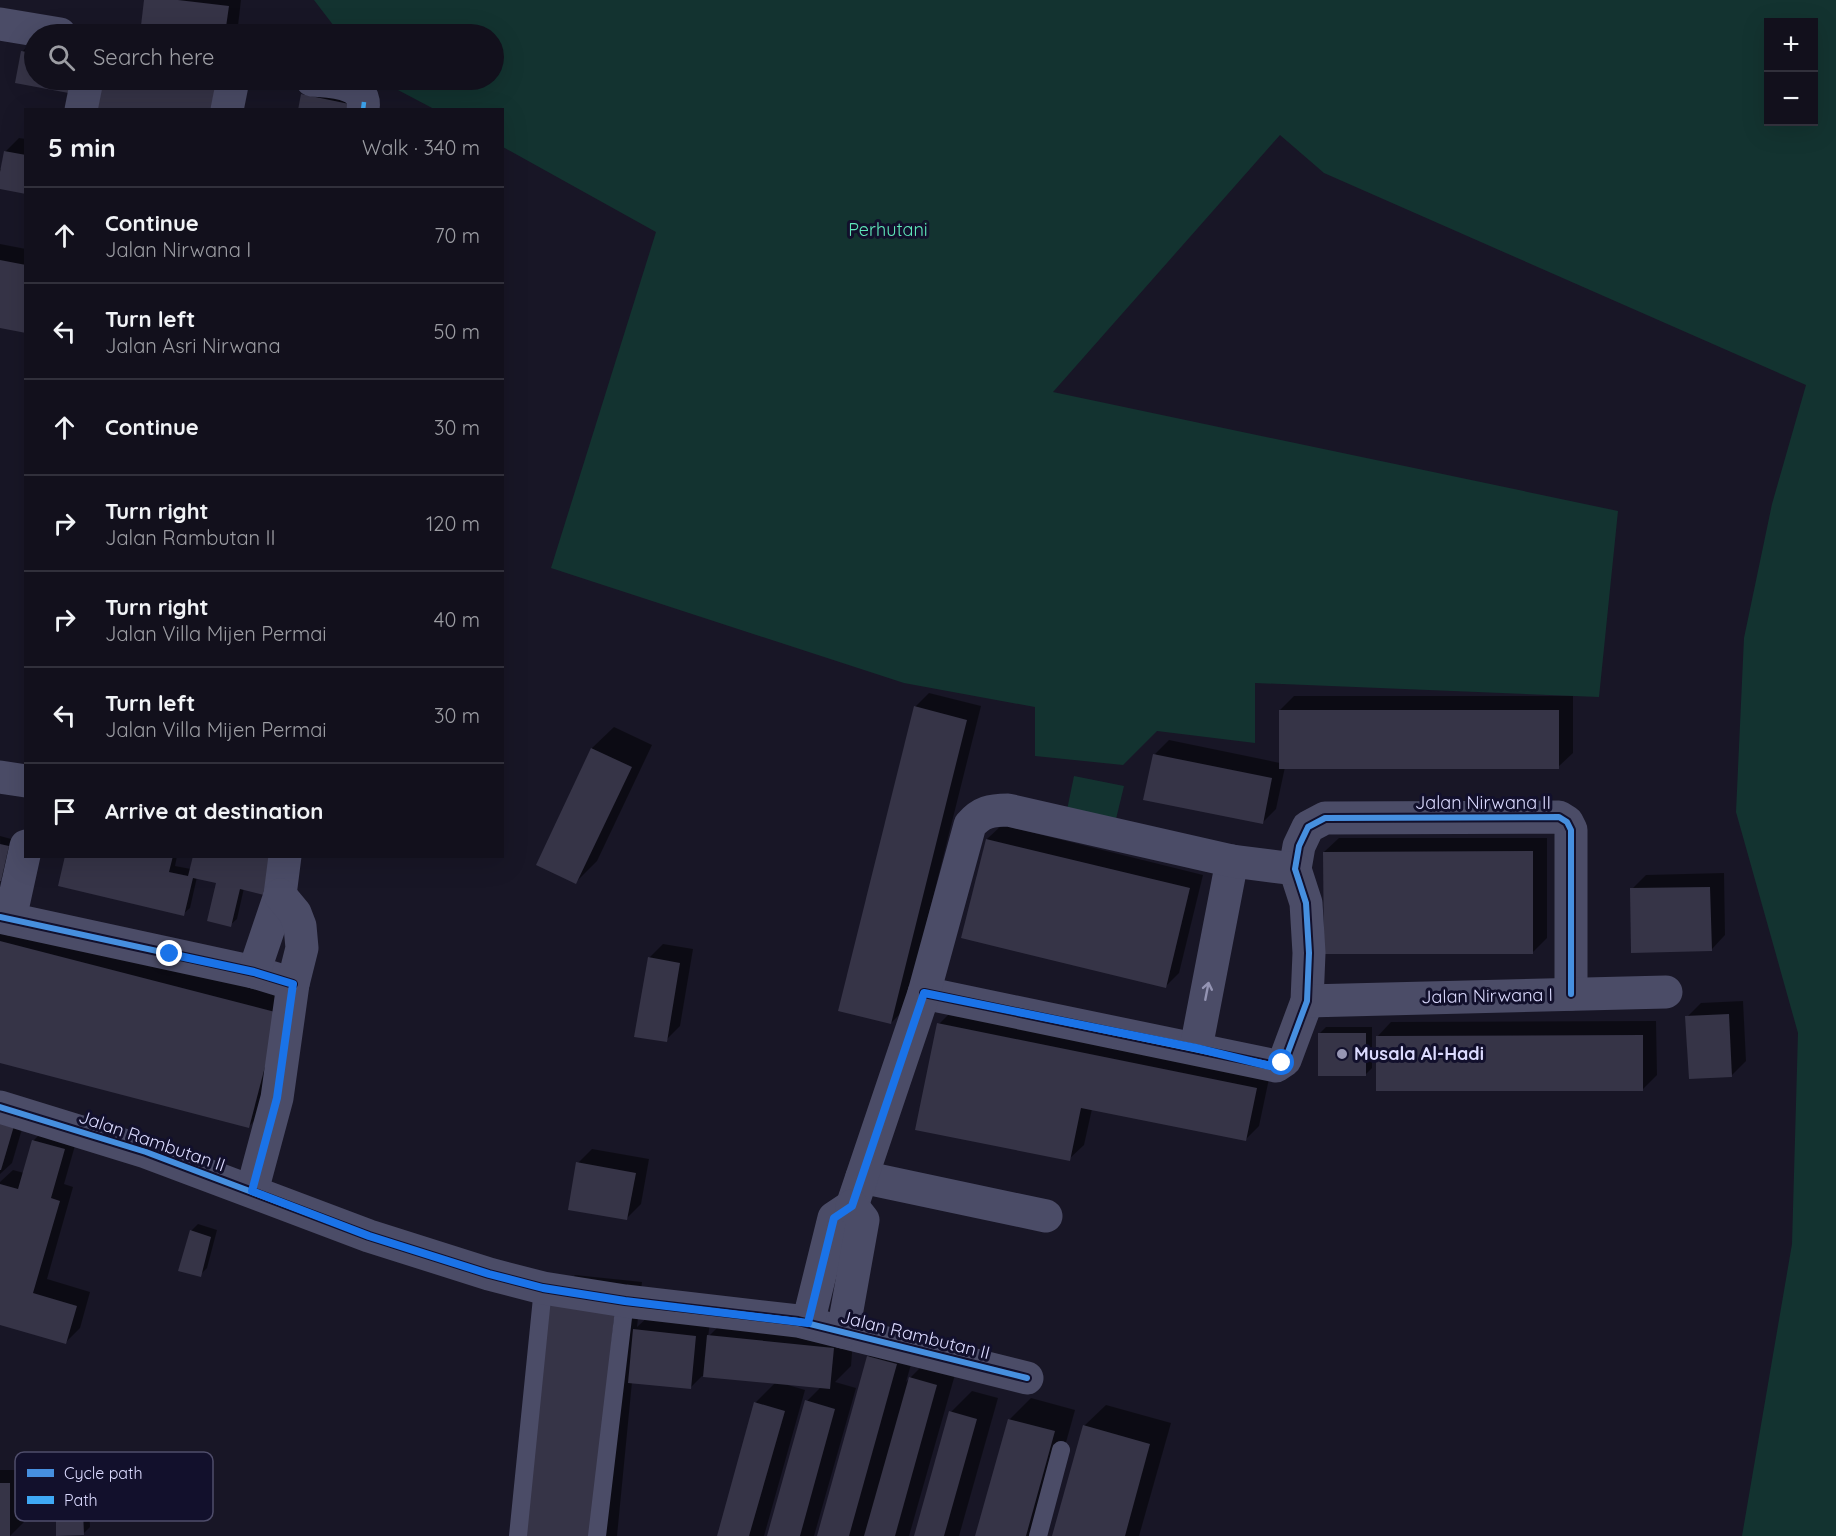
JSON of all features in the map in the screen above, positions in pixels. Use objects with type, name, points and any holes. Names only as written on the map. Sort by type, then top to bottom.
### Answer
[{"type":"street","points":[[0,24],[24,28]]},
{"type":"street","points":[[81,108],[85,90]]},
{"type":"street","points":[[227,108],[231,90]]},
{"type":"street","points":[[356,90],[364,106]]},
{"type":"street","points":[[0,777],[24,781]]},
{"type":"street","points":[[808,1323],[834,1218],[857,1192],[924,993],[970,825],[979,815],[993,810],[1008,810],[1232,861],[1294,869],[1306,903],[1309,953],[1307,1001],[1285,1060],[1276,1066],[924,993]]},
{"type":"street","name":"Jalan Nirwana II","points":[[1294,869],[1299,846],[1308,827],[1325,818],[1559,817],[1567,822],[1571,830],[1571,994]]},
{"type":"street","points":[[24,853],[5,918],[254,972],[293,984]]},
{"type":"street","points":[[254,972],[280,894],[285,858]]},
{"type":"street","points":[[1196,1048],[1232,861]]},
{"type":"street","points":[[252,1191],[277,1098],[293,984],[302,948],[300,926],[295,913],[280,894]]},
{"type":"street","name":"Jalan Nirwana I","points":[[1307,1001],[1666,992]]},
{"type":"street","name":"Jalan Rambutan II","points":[[0,1107],[146,1152],[380,1239],[489,1274],[543,1288],[625,1301],[808,1323],[1027,1378]]},
{"type":"street","points":[[857,1192],[1046,1216]]},
{"type":"street","points":[[843,1332],[863,1220],[857,1192]]},
{"type":"lane","points":[[518,1536],[543,1288]]},
{"type":"lane","points":[[597,1536],[625,1301]]},
{"type":"lane","points":[[1038,1536],[1061,1450]]},
{"type":"green space","name":"Perhutani","points":[[314,0],[1836,0],[1836,1536],[1742,1536],[1792,1244],[1798,1033],[1736,812],[1744,638],[1772,504],[1806,385],[1324,173],[1280,135],[1053,392],[1618,511],[1599,697],[1255,683],[1255,743],[1157,731],[1123,765],[1035,756],[1035,707],[904,683],[551,568],[656,232],[504,148],[504,108],[432,108],[398,90],[504,90],[504,24],[332,24]]},
{"type":"green space","points":[[1074,776],[1124,786],[1116,819],[1067,810]]},
{"type":"building","points":[[144,0],[178,0],[229,6],[226,24],[141,24]]},
{"type":"building","points":[[21,51],[24,51],[24,85],[15,83]]},
{"type":"building","points":[[53,90],[75,90],[74,94]]},
{"type":"building","points":[[97,90],[219,90],[215,108],[93,108]]},
{"type":"building","points":[[301,94],[354,105],[354,108],[298,108]]},
{"type":"building","points":[[4,151],[24,155],[24,194],[0,189]]},
{"type":"building","points":[[0,260],[24,265],[24,333],[0,328]]},
{"type":"building","points":[[914,706],[967,720],[891,1024],[838,1011]]},
{"type":"building","points":[[1279,710],[1559,710],[1559,769],[1279,769]]},
{"type":"building","points":[[591,748],[632,767],[576,884],[536,865]]},
{"type":"building","points":[[1153,754],[1272,778],[1263,824],[1143,800]]},
{"type":"building","points":[[986,839],[1190,888],[1166,988],[961,938]]},
{"type":"building","points":[[0,844],[9,846],[1,881],[0,881]]},
{"type":"building","points":[[1533,851],[1533,954],[1324,954],[1323,852]]},
{"type":"building","points":[[65,858],[172,858],[169,872],[188,876],[192,858],[273,859],[264,895],[240,889],[231,927],[207,921],[216,883],[193,878],[184,916],[58,886]]},
{"type":"building","points":[[1710,887],[1712,951],[1631,953],[1630,888]]},
{"type":"building","points":[[0,941],[279,1013],[249,1128],[0,1063]]},
{"type":"building","points":[[648,957],[680,963],[667,1042],[634,1037]]},
{"type":"building","points":[[1729,1014],[1732,1077],[1689,1079],[1685,1016]]},
{"type":"building","points":[[937,1023],[1257,1088],[1246,1141],[1081,1108],[1070,1161],[915,1130]]},
{"type":"building","name":"Musala Al-Hadi","points":[[1318,1033],[1366,1033],[1366,1076],[1318,1076]]},
{"type":"building","points":[[1643,1035],[1643,1091],[1376,1091],[1376,1036]]},
{"type":"building","points":[[0,1122],[14,1126],[1,1170],[0,1170]]},
{"type":"building","points":[[32,1140],[65,1149],[51,1198],[60,1201],[33,1293],[77,1306],[66,1344],[0,1325],[0,1184],[18,1189]]},
{"type":"building","points":[[576,1162],[636,1173],[627,1220],[568,1210]]},
{"type":"building","points":[[190,1230],[211,1237],[201,1277],[178,1271]]},
{"type":"building","points":[[546,1303],[615,1309],[592,1536],[522,1536]]},
{"type":"building","points":[[633,1329],[696,1336],[691,1389],[628,1383]]},
{"type":"building","points":[[707,1335],[834,1348],[830,1389],[703,1377]]},
{"type":"building","points":[[867,1356],[897,1364],[849,1536],[817,1536]]},
{"type":"building","points":[[909,1377],[937,1385],[895,1536],[864,1536]]},
{"type":"building","points":[[805,1400],[835,1409],[800,1536],[767,1536]]},
{"type":"building","points":[[754,1402],[785,1411],[749,1536],[717,1536]]},
{"type":"building","points":[[949,1411],[977,1419],[944,1536],[914,1536]]},
{"type":"building","points":[[1008,1419],[1055,1431],[1026,1536],[975,1536]]},
{"type":"building","points":[[1083,1425],[1150,1444],[1125,1536],[1052,1536]]},
{"type":"building","points":[[0,1483],[10,1483],[10,1536],[0,1536]]},
{"type":"building","points":[[56,1521],[83,1521],[84,1535],[56,1536]]},
{"type":"marked path","points":[[363,108],[364,102]]},
{"type":"cycle path","points":[[924,993],[1276,1066],[1285,1060],[1307,1001],[1309,953],[1306,903],[1295,869],[1299,846],[1308,827],[1325,818],[1559,817],[1567,822],[1571,830],[1571,994]]},
{"type":"cycle path","points":[[0,917],[254,972],[293,984]]},
{"type":"cycle path","points":[[0,1107],[146,1152],[369,1236],[489,1274],[543,1288],[625,1301],[798,1321],[1027,1378]]},
{"type":"place","name":"Musala Al-Hadi","points":[[1342,1054]]},
{"type":"route","points":[[170,954],[254,972],[293,984],[277,1098],[252,1191],[369,1236],[489,1274],[543,1288],[625,1301],[808,1323],[834,1218],[852,1206],[924,993],[1196,1048],[1270,1066],[1282,1063]]}]
